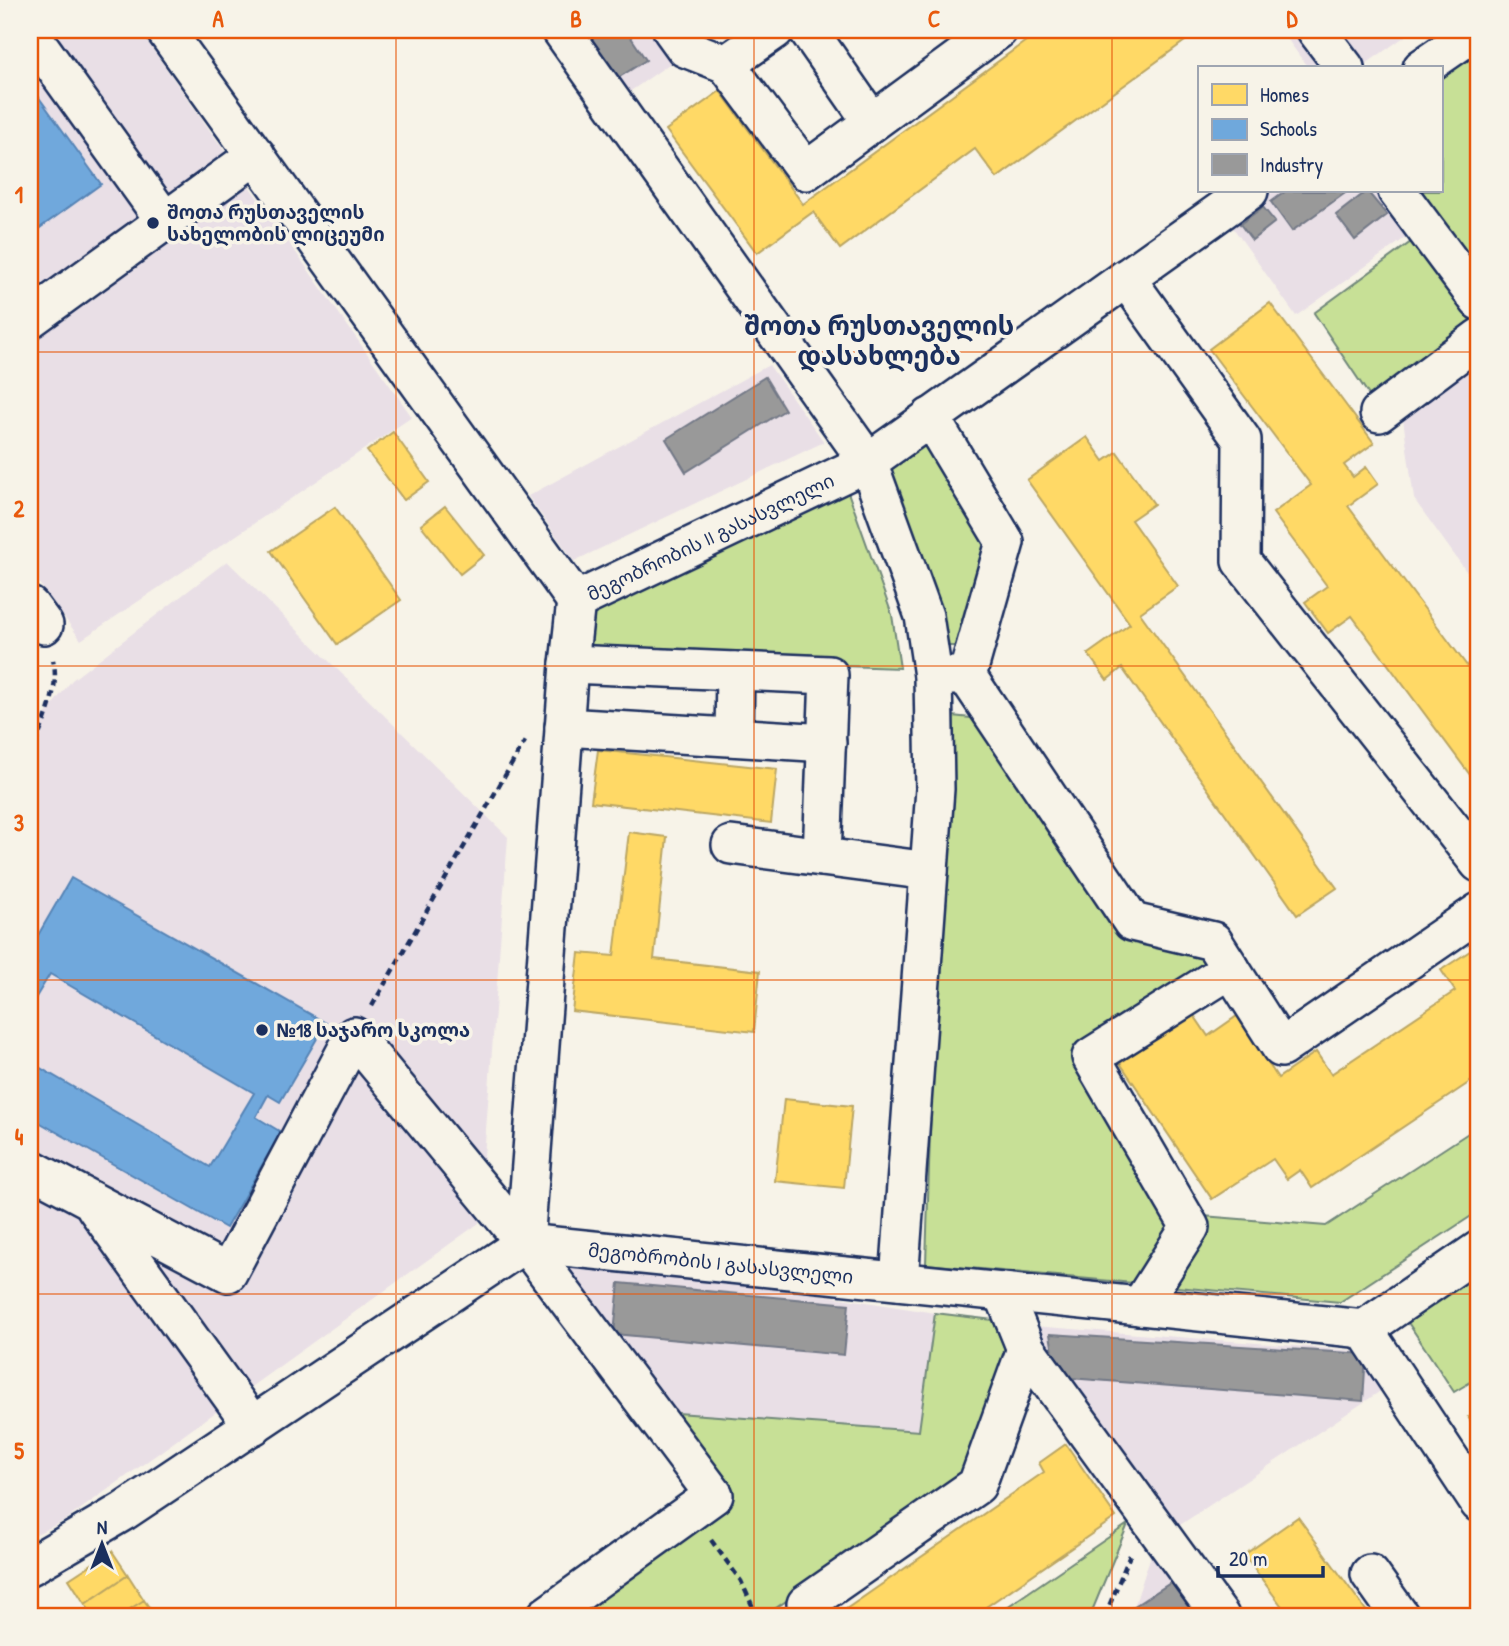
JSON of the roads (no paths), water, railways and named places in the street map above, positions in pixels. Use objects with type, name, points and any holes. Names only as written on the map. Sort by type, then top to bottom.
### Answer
[{"type":"street","name":"მეგობრობის II გასასვლელი","points":[[165,30],[576,601],[868,462],[1248,192]]},
{"type":"street","points":[[561,30],[868,462],[923,616],[950,676],[1132,922],[1213,941],[1281,1048],[1479,912]]},
{"type":"street","points":[[672,30],[685,48],[726,64],[806,171],[998,30]]},
{"type":"street","points":[[726,64],[775,30]]},
{"type":"street","points":[[808,30],[872,122]]},
{"type":"street","points":[[1315,30],[1343,66]]},
{"type":"street","points":[[1425,66],[1477,30]]},
{"type":"street","points":[[30,33],[166,220]]},
{"type":"street","points":[[30,319],[256,155]]},
{"type":"street","points":[[1398,192],[1479,301]]},
{"type":"street","points":[[1126,278],[1242,440],[1241,561],[1479,863]]},
{"type":"street","points":[[1379,413],[1479,338]]},
{"type":"street","points":[[899,1281],[935,789],[950,676],[1005,542],[930,418]]},
{"type":"street","points":[[525,1243],[576,601]]},
{"type":"street","points":[[569,664],[830,675],[822,857]]},
{"type":"street","points":[[734,737],[736,671]]},
{"type":"street","points":[[564,727],[827,743]]},
{"type":"street","points":[[732,845],[929,871]]},
{"type":"street","points":[[1140,1306],[1190,1227],[1091,1057],[1231,969]]},
{"type":"street","points":[[30,1168],[228,1273],[354,1036],[525,1243],[714,1495],[557,1612]]},
{"type":"street","points":[[90,1200],[253,1426]]},
{"type":"street","points":[[30,1566],[124,1511],[525,1243]]},
{"type":"street","name":"მეგობრობის I გასასვლელი","points":[[525,1243],[1364,1329]]},
{"type":"street","points":[[1479,1250],[1364,1329],[1479,1503]]},
{"type":"street","points":[[1003,1292],[1026,1349],[1220,1616]]},
{"type":"street","points":[[806,1604],[976,1485],[1026,1349]]},
{"type":"street","points":[[1370,1574],[1400,1616]]},
{"type":"place","name":"შოთა რუსთაველის სახელობის ლიცეუმი","points":[[153,223]]},
{"type":"place","name":"№18 საჯარო სკოლა","points":[[262,1030]]},
{"type":"district","name":"შოთა რუსთაველის დასახლება","points":[[879,341]]}]
